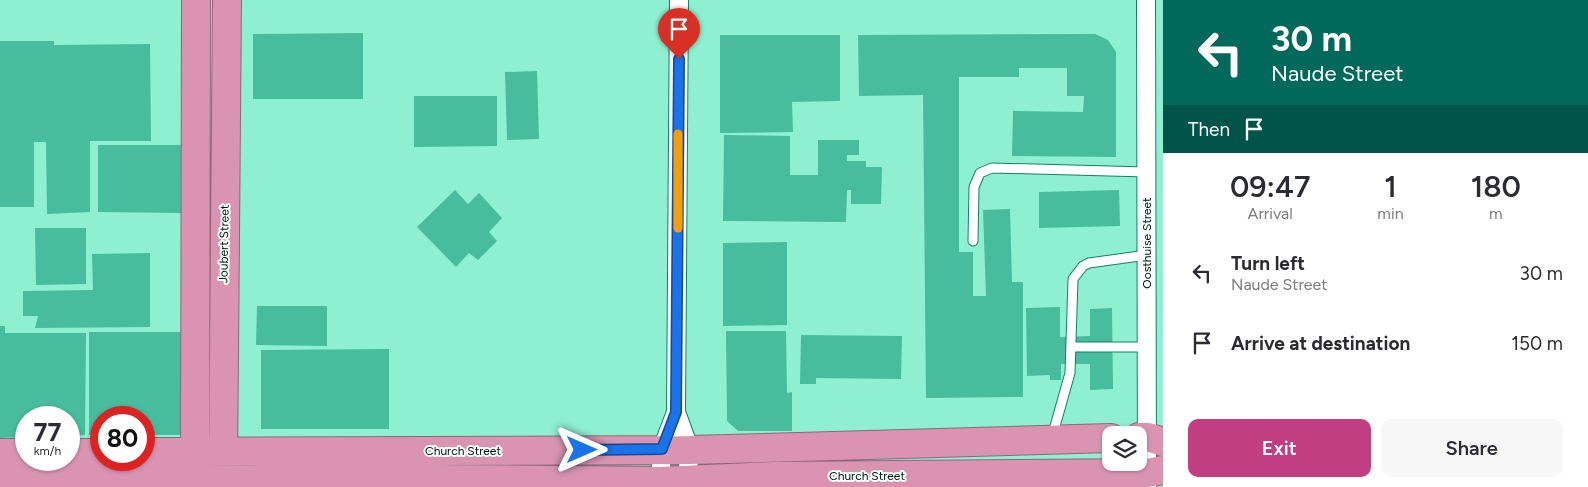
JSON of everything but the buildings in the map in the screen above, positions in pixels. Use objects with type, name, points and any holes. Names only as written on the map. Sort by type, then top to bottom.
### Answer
[{"type":"highway","points":[[196,0],[209,472]]},
{"type":"highway","name":"Joubert Street","points":[[209,472],[227,0]]},
{"type":"highway","name":"Church Street","points":[[0,481],[662,449],[690,450],[1102,438]]},
{"type":"highway","points":[[0,453],[15,453]]},
{"type":"highway","name":"Church Street","points":[[155,455],[209,472],[673,484],[776,476],[968,481],[1153,477]]},
{"type":"street","points":[[673,484],[662,449],[676,412],[679,0]]},
{"type":"street","name":"Oosthuise Street","points":[[1146,0],[1148,172],[1147,347],[1153,477]]},
{"type":"street","points":[[673,484],[690,450],[676,412]]},
{"type":"lane","points":[[973,241],[974,187],[980,173],[992,168],[1148,172]]},
{"type":"lane","points":[[1052,439],[1070,373],[1074,279],[1078,272],[1089,263],[1147,255]]},
{"type":"lane","points":[[1071,347],[1147,347]]},
{"type":"slow traffic","points":[[678,134],[678,228]]},
{"type":"route","points":[[582,450],[662,449],[676,412],[679,59]]}]
